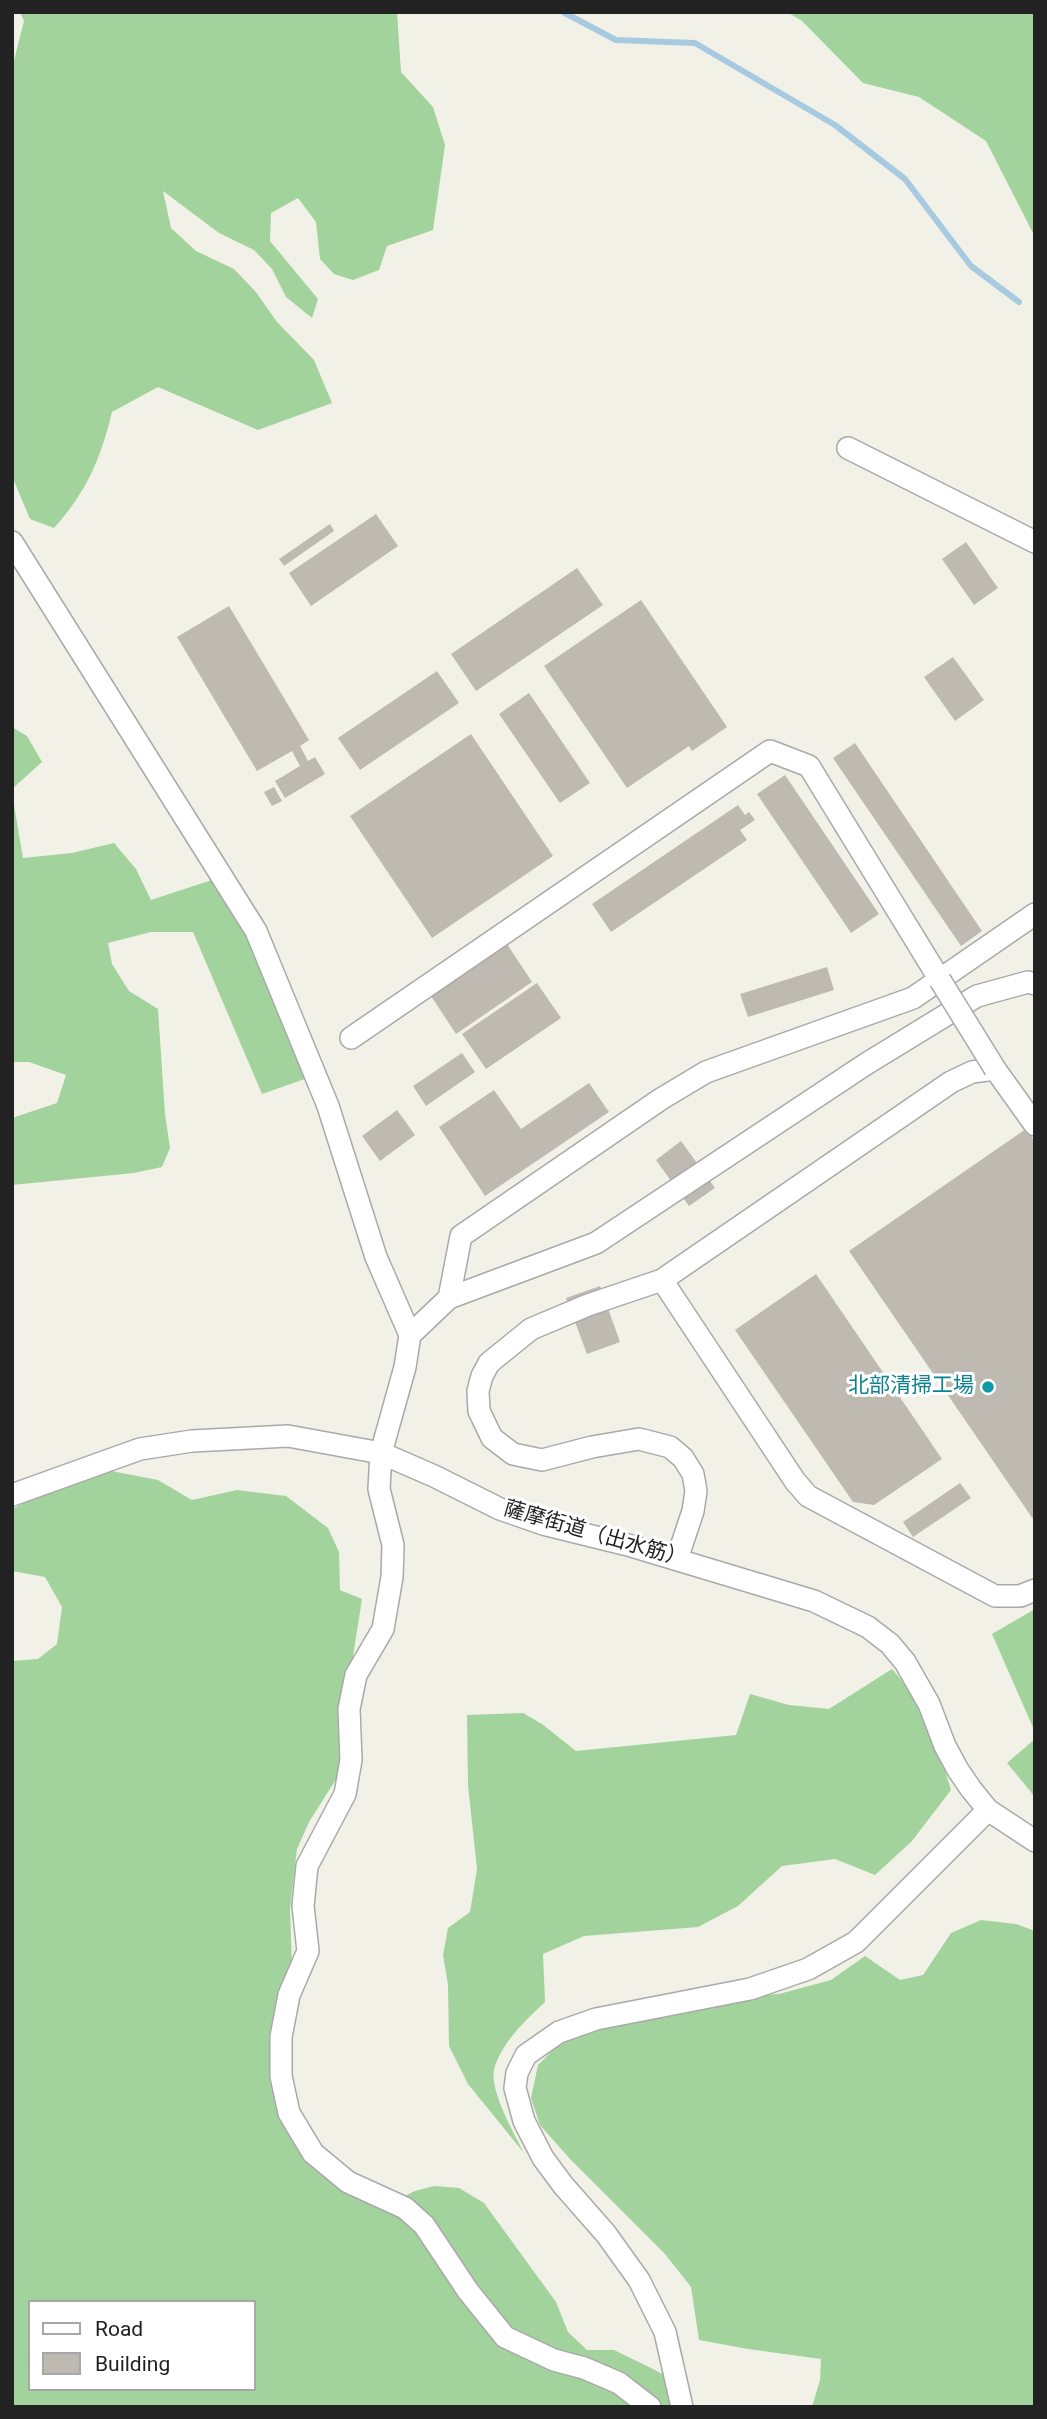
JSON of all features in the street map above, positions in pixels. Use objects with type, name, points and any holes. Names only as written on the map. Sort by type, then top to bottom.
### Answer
[{"type":"street","points":[[848,448],[1035,542]]},
{"type":"street","points":[[12,542],[256,931],[328,1106],[376,1257],[410,1335],[405,1367],[381,1453],[379,1489],[393,1545],[392,1577],[383,1629],[356,1675],[349,1709],[351,1760],[345,1794],[307,1866],[303,1906],[307,1951],[289,1995],[281,2037],[281,2076],[289,2113],[313,2153],[348,2182],[405,2208],[424,2225],[468,2291],[505,2337],[554,2360],[584,2368],[619,2383],[650,2407]]},
{"type":"street","points":[[351,1038],[770,751],[809,766],[995,1069],[1035,1125]]},
{"type":"street","points":[[449,1298],[461,1236],[661,1099],[706,1072],[913,998],[1035,915]]},
{"type":"street","points":[[410,1335],[449,1298],[596,1243],[866,1064],[977,996],[1028,982],[1035,984]]},
{"type":"street","points":[[677,1559],[694,1511],[696,1491],[692,1474],[683,1458],[670,1447],[639,1439],[592,1447],[542,1460],[525,1458],[502,1447],[492,1438],[479,1411],[478,1391],[489,1363],[531,1329],[588,1305],[662,1280],[951,1082],[972,1072],[995,1069]]},
{"type":"street","points":[[662,1280],[795,1481],[808,1496],[995,1596],[1020,1596],[1035,1590]]},
{"type":"street","name":"薩摩街道（出水筋）","points":[[12,1495],[140,1449],[192,1441],[288,1436],[381,1453],[511,1513],[677,1559],[814,1601],[867,1627],[905,1662],[929,1704],[945,1746],[958,1770],[988,1810],[1035,1841]]},
{"type":"street","points":[[682,2407],[666,2332],[633,2270],[543,2158],[524,2121],[515,2088],[517,2073],[526,2055],[559,2032],[596,2019],[750,1989],[808,1969],[856,1942],[988,1810]]},
{"type":"green space","points":[[20,12],[397,12],[401,72],[433,107],[445,145],[433,230],[387,246],[379,270],[353,280],[334,274],[320,259],[316,222],[298,198],[271,213],[270,241],[318,299],[312,318],[286,297],[272,269],[254,250],[219,233],[163,191],[171,228],[196,251],[234,269],[256,292],[277,322],[314,360],[332,403],[258,430],[158,387],[112,412],[103,445],[84,488],[54,528],[30,519],[12,476],[13,64],[24,21]]},
{"type":"green space","points":[[787,12],[1035,12],[1035,237],[986,141],[919,97],[863,83],[802,21]]},
{"type":"green space","points":[[12,727],[27,736],[42,762],[12,789]]},
{"type":"green space","points":[[12,793],[23,858],[72,853],[114,843],[136,869],[151,900],[233,873],[279,989],[322,1073],[262,1094],[193,932],[151,932],[108,943],[112,964],[129,991],[158,1009],[170,1148],[162,1167],[134,1173],[12,1185],[12,1118],[57,1103],[66,1075],[29,1062],[12,1062]]},
{"type":"green space","points":[[96,1468],[158,1480],[192,1500],[237,1490],[286,1496],[328,1528],[339,1552],[340,1590],[362,1599],[346,1701],[340,1773],[309,1822],[297,1849],[290,1909],[292,1967],[271,2037],[295,2143],[383,2207],[415,2191],[434,2186],[459,2188],[484,2203],[556,2302],[568,2332],[587,2350],[614,2350],[679,2383],[690,2407],[12,2407],[12,1661],[38,1659],[57,1644],[62,1607],[45,1577],[12,1571],[12,1509]]},
{"type":"green space","points":[[1035,1609],[1035,1732],[992,1634]]},
{"type":"green space","points":[[892,1669],[913,1696],[929,1726],[951,1790],[912,1841],[875,1875],[835,1859],[782,1866],[738,1906],[698,1927],[584,1936],[543,1954],[545,2002],[510,2039],[495,2066],[494,2075],[503,2110],[524,2153],[468,2084],[449,2046],[448,1985],[443,1955],[448,1928],[470,1912],[477,1869],[468,1785],[467,1715],[523,1713],[542,1724],[576,1751],[736,1735],[750,1694],[789,1705],[829,1709]]},
{"type":"green space","points":[[1035,1739],[1035,1797],[1007,1763]]},
{"type":"green space","points":[[981,1920],[1016,1924],[1035,1931],[1035,2407],[812,2407],[820,2380],[821,2359],[699,2340],[691,2287],[665,2254],[570,2159],[540,2125],[531,2098],[538,2065],[553,2050],[630,2001],[779,1994],[831,1980],[865,1956],[900,1980],[923,1975],[951,1933]]},
{"type":"building","points":[[376,514],[398,546],[311,606],[289,573]]},
{"type":"building","points":[[330,524],[334,531],[284,566],[279,559]]},
{"type":"building","points":[[966,542],[998,588],[974,605],[942,559]]},
{"type":"building","points":[[577,568],[603,605],[476,691],[451,654]]},
{"type":"building","points":[[641,600],[727,727],[692,751],[689,746],[627,788],[544,666]]},
{"type":"building","points":[[229,606],[309,740],[300,746],[308,761],[315,757],[325,774],[285,798],[275,781],[300,766],[292,751],[257,771],[177,637]]},
{"type":"building","points":[[953,657],[984,700],[955,721],[924,677]]},
{"type":"building","points":[[437,671],[459,703],[360,770],[338,738]]},
{"type":"building","points":[[529,693],[590,783],[560,803],[499,714]]},
{"type":"building","points":[[471,734],[553,856],[432,938],[350,816]]},
{"type":"building","points":[[855,743],[982,931],[961,946],[833,758]]},
{"type":"building","points":[[785,775],[879,914],[851,933],[757,794]]},
{"type":"building","points":[[274,787],[282,801],[272,806],[264,792]]},
{"type":"building","points":[[738,805],[745,815],[749,812],[755,820],[740,830],[747,840],[611,932],[592,904]]},
{"type":"building","points":[[507,944],[532,982],[456,1034],[431,996]]},
{"type":"building","points":[[827,967],[834,990],[748,1017],[740,994]]},
{"type":"building","points":[[537,983],[561,1018],[486,1069],[462,1034]]},
{"type":"building","points":[[462,1053],[475,1072],[426,1106],[413,1086]]},
{"type":"building","points":[[589,1083],[609,1112],[485,1196],[439,1127],[494,1090],[521,1129]]},
{"type":"building","points":[[397,1110],[415,1135],[380,1161],[362,1136]]},
{"type":"building","name":"北部清掃工場","points":[[1026,1129],[1035,1142],[1035,1522],[849,1251]]},
{"type":"building","points":[[681,1141],[715,1188],[689,1206],[656,1160]]},
{"type":"building","points":[[816,1274],[942,1459],[874,1505],[853,1502],[735,1330]]},
{"type":"building","points":[[600,1286],[620,1342],[587,1354],[566,1298]]},
{"type":"building","points":[[960,1483],[971,1498],[913,1537],[903,1522]]},
{"type":"waterway","points":[[563,12],[616,40],[695,43],[835,125],[905,179],[971,266],[1019,302]]},
{"type":"place","name":"北部清掃工場","points":[[988,1387]]}]
